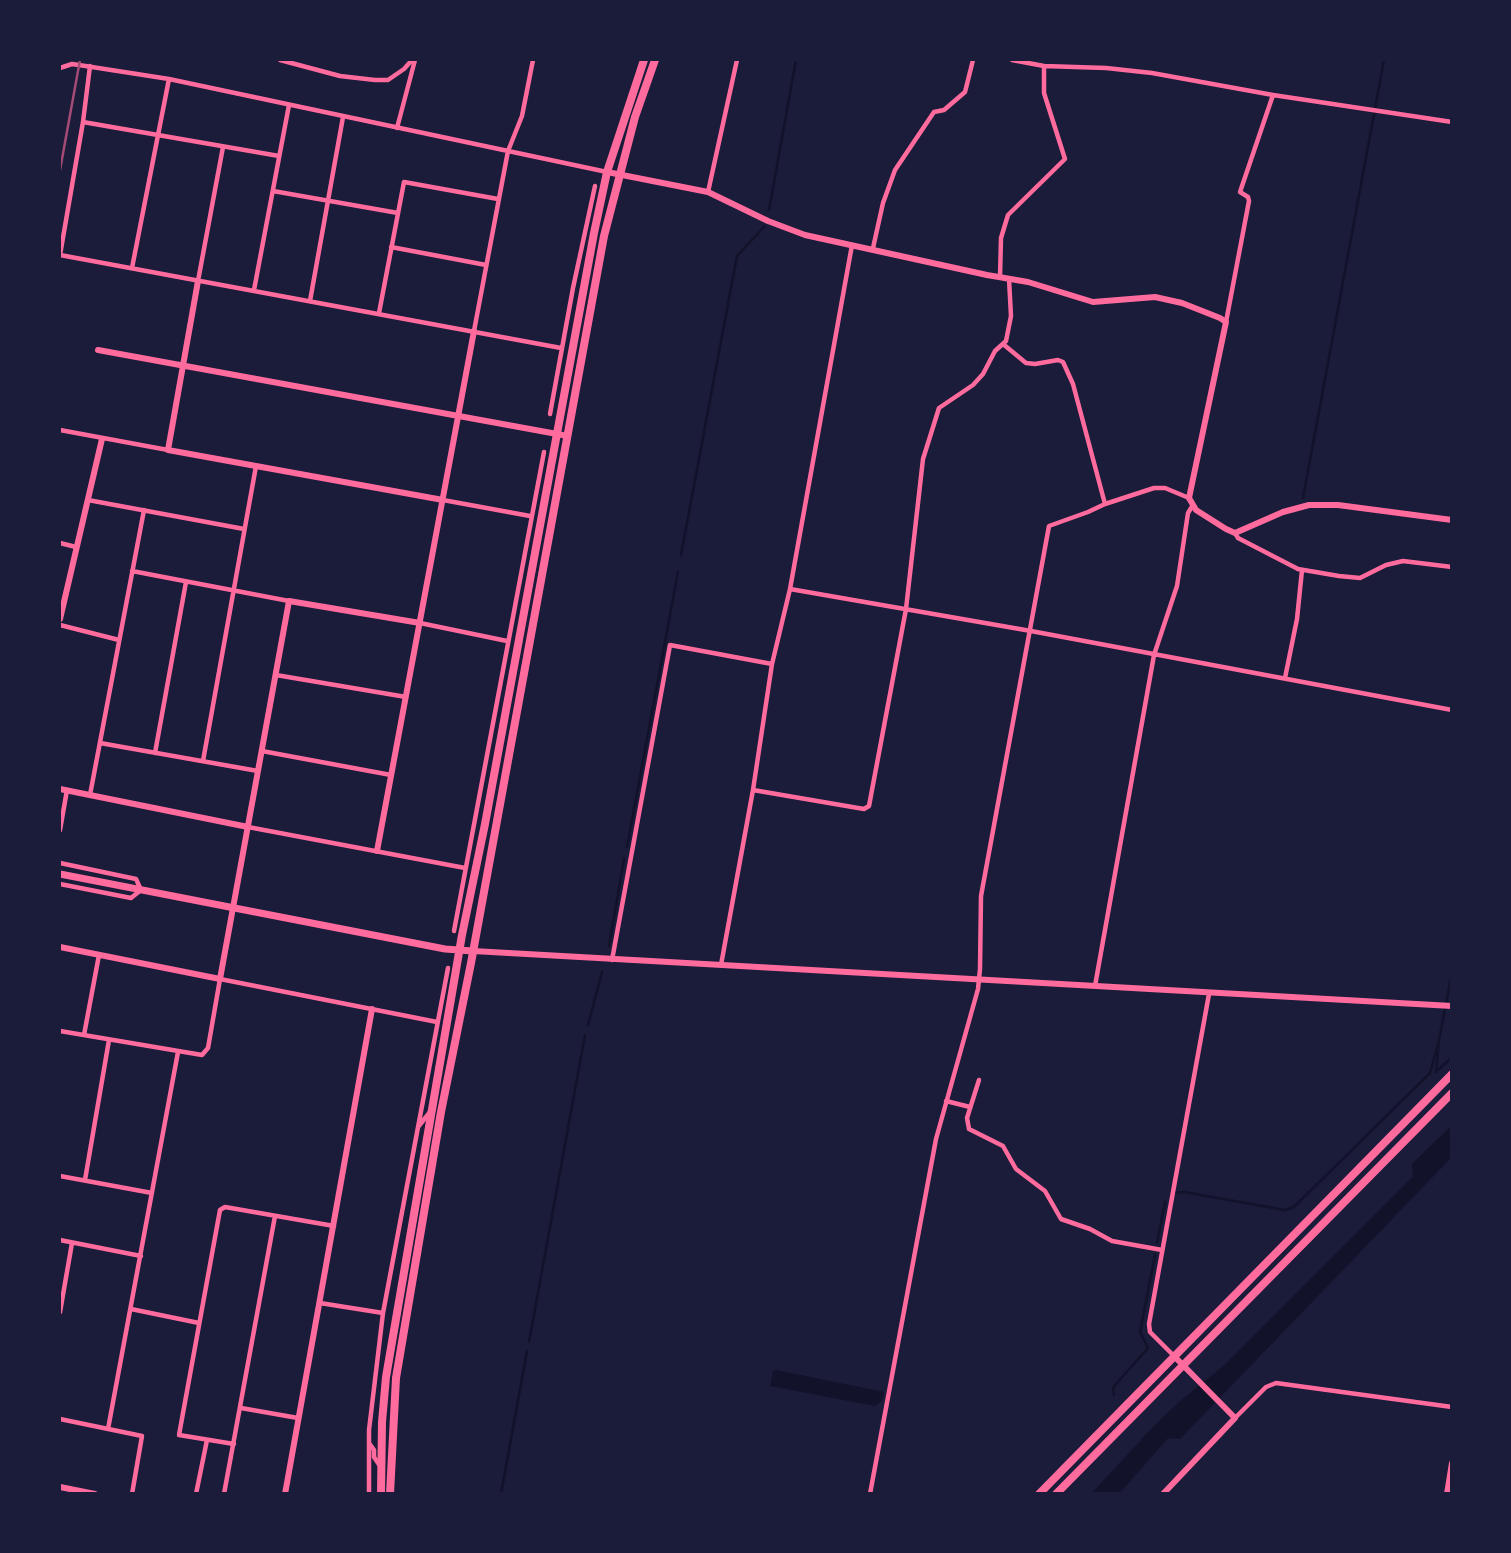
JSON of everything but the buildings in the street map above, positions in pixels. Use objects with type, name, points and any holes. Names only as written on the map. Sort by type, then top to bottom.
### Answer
[{"type":"highway","points":[[381,1493],[386,1377],[460,950],[607,172],[644,60]]},
{"type":"highway","points":[[390,1493],[392,1422],[402,1333],[596,282],[619,174],[655,60]]},
{"type":"highway","points":[[1040,1493],[1451,1074]]},
{"type":"highway","points":[[1056,1493],[1451,1093]]},
{"type":"main road","points":[[60,873],[233,908],[473,951]]},
{"type":"street","points":[[280,60],[340,75],[375,80],[388,80],[413,60]]},
{"type":"street","points":[[397,128],[413,60]]},
{"type":"street","points":[[377,851],[498,199],[508,151],[522,116],[533,60]]},
{"type":"street","points":[[708,192],[737,60]]},
{"type":"street","points":[[873,248],[885,195],[895,170],[934,112],[944,110],[965,92],[973,60]]},
{"type":"street","points":[[1012,60],[1044,66],[1127,70],[1451,122]]},
{"type":"street","points":[[60,68],[72,64],[169,79],[708,192],[805,235],[1042,285],[1093,302],[1163,298],[1226,322]]},
{"type":"street","points":[[90,66],[60,255],[561,348]]},
{"type":"street","points":[[1000,277],[1001,239],[1008,215],[1065,159],[1045,93],[1044,66]]},
{"type":"street","points":[[132,268],[169,79]]},
{"type":"street","points":[[1189,498],[1249,201],[1248,197],[1240,192],[1273,95]]},
{"type":"street","points":[[254,290],[289,105]]},
{"type":"street","points":[[310,301],[343,117]]},
{"type":"street","points":[[83,122],[279,156]]},
{"type":"street","points":[[168,450],[223,147]]},
{"type":"street","points":[[379,313],[404,182],[498,199]]},
{"type":"street","points":[[550,414],[595,186]]},
{"type":"street","points":[[273,191],[398,213]]},
{"type":"street","points":[[721,966],[753,790],[772,664],[790,589],[852,245]]},
{"type":"street","points":[[391,247],[486,265]]},
{"type":"street","points":[[753,790],[867,808],[872,801],[906,609],[920,480],[935,416],[942,405],[979,379],[1009,334],[1009,279]]},
{"type":"street","points":[[573,288],[586,280]]},
{"type":"street","points":[[1003,344],[1026,363],[1058,360],[1063,362],[1073,384],[1105,504]]},
{"type":"street","points":[[97,350],[568,436]]},
{"type":"street","points":[[558,367],[567,377]]},
{"type":"street","points":[[60,430],[530,516]]},
{"type":"street","points":[[60,619],[103,439]]},
{"type":"street","points":[[454,931],[544,452]]},
{"type":"street","points":[[203,761],[256,466]]},
{"type":"street","points":[[870,1493],[936,1139],[979,981],[981,895],[1049,526],[1105,504],[1160,488],[1189,498],[1202,514],[1235,533],[1238,538],[1302,570],[1355,578],[1403,561],[1451,567]]},
{"type":"street","points":[[88,500],[244,529]]},
{"type":"street","points":[[1095,986],[1154,655],[1179,577],[1188,513],[1193,505]]},
{"type":"street","points":[[1235,533],[1283,512],[1309,505],[1347,506],[1451,520]]},
{"type":"street","points":[[90,795],[144,510]]},
{"type":"street","points":[[60,543],[76,547]]},
{"type":"street","points":[[522,566],[535,556]]},
{"type":"street","points":[[1285,678],[1297,619],[1302,570]]},
{"type":"street","points":[[132,571],[507,641]]},
{"type":"street","points":[[155,753],[186,582]]},
{"type":"street","points":[[790,589],[1451,710]]},
{"type":"street","points":[[60,1031],[178,1052],[202,1055],[206,1052],[289,601]]},
{"type":"street","points":[[60,625],[119,640]]},
{"type":"street","points":[[612,960],[670,645],[772,664]]},
{"type":"street","points":[[276,676],[406,697]]},
{"type":"street","points":[[100,743],[259,772]]},
{"type":"street","points":[[262,751],[391,775]]},
{"type":"street","points":[[60,830],[63,789],[465,868]]},
{"type":"street","points":[[478,802],[485,824]]},
{"type":"street","points":[[60,863],[136,879],[141,890],[131,898],[60,884]]},
{"type":"street","points":[[60,947],[437,1022]]},
{"type":"street","points":[[473,951],[1451,1006]]},
{"type":"street","points":[[84,1035],[99,955]]},
{"type":"street","points":[[369,1493],[369,1442],[383,1313],[448,968]]},
{"type":"street","points":[[1209,994],[1150,1330],[1235,1418]]},
{"type":"street","points":[[285,1493],[372,1009]]},
{"type":"street","points":[[85,1180],[110,1040]]},
{"type":"street","points":[[108,1429],[178,1052]]},
{"type":"street","points":[[979,1080],[967,1122],[971,1132],[1003,1146],[1016,1169],[1045,1191],[1061,1219],[1086,1227],[1112,1241],[1162,1250]]},
{"type":"street","points":[[946,1101],[970,1107]]},
{"type":"street","points":[[418,1128],[432,1110]]},
{"type":"street","points":[[60,1176],[152,1193]]},
{"type":"street","points":[[234,1444],[179,1435],[221,1207],[334,1226]]},
{"type":"street","points":[[224,1493],[275,1216]]},
{"type":"street","points":[[60,1240],[141,1256]]},
{"type":"street","points":[[60,1312],[72,1243]]},
{"type":"street","points":[[320,1303],[383,1313]]},
{"type":"street","points":[[131,1309],[199,1323]]},
{"type":"street","points":[[1163,1493],[1266,1387],[1276,1383],[1451,1407]]},
{"type":"street","points":[[241,1408],[298,1418]]},
{"type":"street","points":[[60,1419],[142,1436],[132,1493]]},
{"type":"street","points":[[197,1493],[207,1440]]},
{"type":"street","points":[[369,1442],[374,1450],[374,1457],[381,1466]]},
{"type":"street","points":[[1447,1493],[1451,1463]]},
{"type":"street","points":[[60,1487],[93,1493]]},
{"type":"shaded area","points":[[1451,1126],[1451,1158],[1180,1439],[1168,1438],[1120,1493],[1091,1494],[1151,1429],[1181,1400],[1221,1368],[1413,1176],[1412,1164]]},
{"type":"shaded area","points":[[773,1371],[884,1392],[882,1401],[875,1406],[770,1386]]},
{"type":"waterway","points":[[769,210],[796,60]]},
{"type":"waterway","points":[[1303,498],[1384,60]]},
{"type":"waterway","points":[[681,555],[737,256],[765,226]]},
{"type":"waterway","points":[[627,847],[678,572]]},
{"type":"waterway","points":[[609,946],[624,859]]},
{"type":"waterway","points":[[588,1025],[602,972]]},
{"type":"waterway","points":[[1176,1193],[1184,1192],[1285,1210],[1294,1207],[1430,1073],[1452,973]]},
{"type":"waterway","points":[[529,1342],[585,1035]]},
{"type":"waterway","points":[[1436,1072],[1439,1040]]},
{"type":"waterway","points":[[1437,1071],[1452,1057]]},
{"type":"waterway","points":[[1157,1243],[1165,1202]]},
{"type":"waterway","points":[[1114,1395],[1113,1388],[1148,1348],[1140,1332],[1155,1255]]},
{"type":"waterway","points":[[501,1494],[527,1351]]},
{"type":"railway","points":[[60,170],[80,60]]}]
